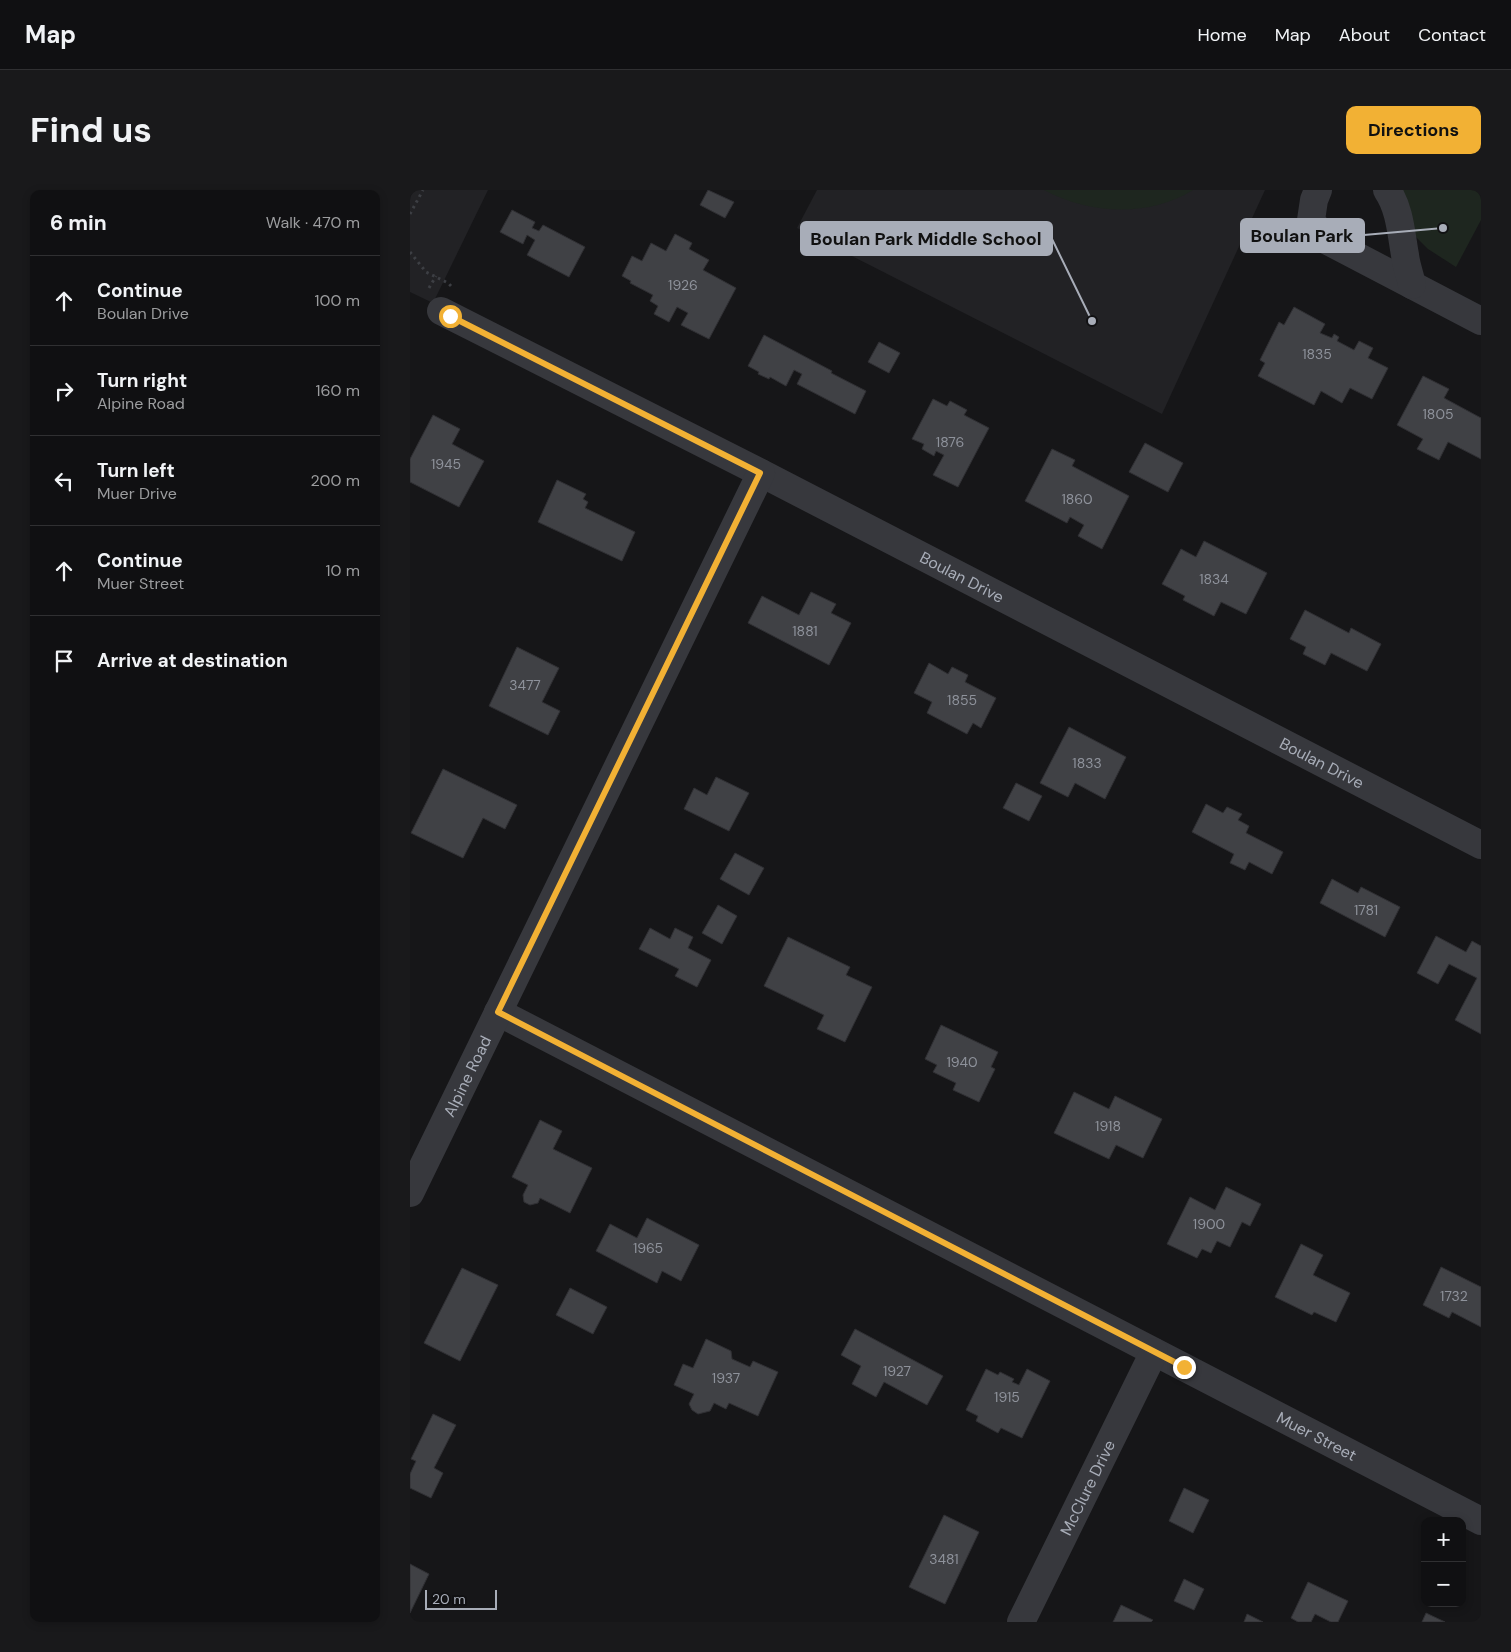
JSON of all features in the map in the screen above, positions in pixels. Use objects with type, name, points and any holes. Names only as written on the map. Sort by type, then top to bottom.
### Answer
[{"type":"street","points":[[1318,190],[1314,200],[1311,220],[1324,239],[1481,321]]},
{"type":"street","points":[[1387,190],[1401,225],[1405,256],[1412,286]]},
{"type":"street","name":"Boulan Drive","points":[[441,311],[760,473],[1481,846]]},
{"type":"street","name":"Alpine Road","points":[[410,1193],[760,473]]},
{"type":"street","name":"Muer Street","points":[[498,1012],[1481,1521]]},
{"type":"street","name":"McClure Drive","points":[[1021,1622],[1154,1352]]},
{"type":"path","points":[[410,214],[422,190]]},
{"type":"path","points":[[410,252],[426,272],[436,276]]},
{"type":"shaded area","points":[[410,190],[488,190],[433,303],[410,292]]},
{"type":"shaded area","points":[[817,190],[1265,190],[1162,414],[797,228]]},
{"type":"shaded area","points":[[1044,190],[1193,190],[1176,199],[1157,205],[1138,209],[1118,209],[1080,204]]},
{"type":"shaded area","points":[[1385,190],[1481,190],[1481,220],[1456,267],[1428,249],[1414,235]]},
{"type":"building","points":[[708,190],[734,202],[725,218],[700,205]]},
{"type":"building","points":[[512,210],[535,222],[532,228],[539,231],[543,225],[585,247],[569,277],[527,255],[535,240],[527,235],[523,244],[500,232]]},
{"type":"building","points":[[675,234],[692,243],[689,249],[709,260],[703,270],[736,288],[709,339],[681,325],[688,313],[677,307],[669,322],[654,314],[658,306],[650,301],[653,295],[630,283],[631,281],[622,276],[632,256],[642,261],[651,243],[666,251]]},
{"type":"building","points":[[1294,307],[1325,324],[1320,333],[1332,338],[1334,334],[1339,337],[1337,341],[1354,350],[1359,341],[1373,348],[1368,358],[1388,368],[1372,399],[1350,388],[1342,403],[1321,391],[1314,405],[1258,376],[1265,363],[1260,360],[1279,322],[1284,325]]},
{"type":"building","points":[[764,335],[866,391],[855,414],[797,384],[802,374],[794,370],[786,386],[770,377],[769,379],[758,374],[759,372],[748,366]]},
{"type":"building","points":[[879,342],[900,353],[889,373],[868,362]]},
{"type":"building","points":[[1423,376],[1449,389],[1444,398],[1481,418],[1481,459],[1448,442],[1439,460],[1417,449],[1423,439],[1397,425]]},
{"type":"building","points":[[933,399],[947,406],[950,401],[967,410],[964,415],[989,428],[958,487],[933,475],[944,455],[936,451],[934,456],[922,449],[924,444],[912,439]]},
{"type":"building","points":[[433,415],[460,429],[452,444],[484,461],[459,507],[410,482],[410,459]]},
{"type":"building","points":[[1145,443],[1183,463],[1168,492],[1129,472]]},
{"type":"building","points":[[1052,449],[1075,460],[1072,466],[1129,496],[1102,549],[1078,536],[1084,525],[1070,517],[1067,523],[1025,501]]},
{"type":"building","points":[[557,480],[586,494],[583,499],[588,502],[585,508],[635,532],[622,561],[538,522]]},
{"type":"building","points":[[1204,541],[1267,573],[1246,614],[1221,602],[1214,616],[1183,600],[1185,596],[1162,584],[1181,549],[1196,557]]},
{"type":"building","points":[[811,592],[836,604],[831,613],[851,623],[829,665],[748,623],[762,596],[799,615]]},
{"type":"building","points":[[1305,610],[1349,633],[1351,628],[1381,644],[1367,671],[1331,653],[1325,665],[1303,654],[1306,647],[1290,639]]},
{"type":"building","points":[[517,647],[559,668],[542,702],[560,711],[548,735],[489,706]]},
{"type":"building","points":[[929,663],[948,674],[952,667],[968,675],[965,682],[996,698],[981,728],[973,723],[967,734],[927,713],[932,702],[914,693]]},
{"type":"building","points":[[1069,727],[1126,757],[1105,799],[1075,783],[1068,797],[1040,783]]},
{"type":"building","points":[[443,769],[517,805],[505,829],[483,818],[463,858],[411,833]]},
{"type":"building","points":[[716,777],[749,793],[729,831],[684,809],[694,788],[707,795]]},
{"type":"building","points":[[1016,783],[1042,796],[1029,821],[1003,808]]},
{"type":"building","points":[[1206,804],[1223,813],[1227,807],[1242,814],[1238,820],[1249,826],[1246,833],[1283,852],[1272,874],[1249,862],[1245,870],[1230,863],[1234,854],[1192,832]]},
{"type":"building","points":[[735,853],[764,868],[749,895],[720,879]]},
{"type":"building","points":[[1332,879],[1358,893],[1361,887],[1400,907],[1385,937],[1320,903]]},
{"type":"building","points":[[718,905],[737,916],[722,944],[702,933]]},
{"type":"building","points":[[650,928],[670,939],[675,928],[693,937],[688,948],[711,960],[697,987],[675,976],[679,969],[639,949]]},
{"type":"building","points":[[1436,936],[1466,952],[1472,941],[1481,946],[1481,1034],[1455,1020],[1477,978],[1449,964],[1438,984],[1417,973]]},
{"type":"building","points":[[788,937],[850,967],[846,975],[872,987],[845,1042],[817,1029],[824,1015],[764,986]]},
{"type":"building","points":[[941,1025],[998,1052],[991,1067],[995,1069],[979,1102],[953,1090],[956,1083],[933,1072],[937,1065],[925,1059]]},
{"type":"building","points":[[1074,1092],[1109,1109],[1115,1096],[1162,1119],[1143,1158],[1116,1145],[1109,1159],[1054,1133]]},
{"type":"building","points":[[540,1120],[562,1131],[553,1149],[592,1168],[570,1213],[540,1198],[538,1203],[530,1205],[524,1202],[523,1195],[528,1185],[512,1177]]},
{"type":"building","points":[[1226,1187],[1261,1204],[1250,1226],[1242,1222],[1230,1247],[1217,1241],[1211,1253],[1202,1249],[1197,1258],[1167,1244],[1190,1197],[1215,1210]]},
{"type":"building","points":[[647,1218],[699,1245],[681,1281],[662,1271],[657,1283],[596,1251],[610,1224],[637,1238]]},
{"type":"building","points":[[1301,1244],[1323,1255],[1313,1275],[1350,1293],[1336,1322],[1314,1312],[1312,1315],[1275,1297]]},
{"type":"building","points":[[1441,1267],[1481,1287],[1481,1327],[1452,1312],[1449,1318],[1423,1305]]},
{"type":"building","points":[[462,1268],[498,1285],[460,1361],[424,1343]]},
{"type":"building","points":[[570,1288],[607,1307],[593,1334],[556,1315]]},
{"type":"building","points":[[855,1329],[943,1376],[927,1405],[884,1382],[876,1397],[852,1384],[861,1366],[841,1355]]},
{"type":"building","points":[[706,1339],[731,1351],[732,1359],[750,1367],[753,1361],[778,1372],[758,1416],[729,1403],[726,1409],[714,1403],[710,1411],[698,1414],[692,1410],[689,1404],[694,1394],[674,1385],[683,1364],[693,1368]]},
{"type":"building","points":[[986,1369],[998,1375],[1000,1372],[1014,1379],[1012,1382],[1019,1385],[1027,1369],[1050,1381],[1022,1438],[1001,1428],[998,1433],[976,1421],[978,1416],[966,1410]]},
{"type":"building","points":[[433,1414],[456,1425],[434,1468],[443,1473],[431,1498],[410,1488],[410,1474],[416,1461],[411,1459]]},
{"type":"building","points":[[1184,1488],[1209,1500],[1193,1533],[1169,1521]]},
{"type":"building","points":[[944,1515],[979,1532],[945,1604],[909,1587]]},
{"type":"building","points":[[410,1564],[429,1574],[410,1613]]},
{"type":"building","points":[[1184,1579],[1204,1589],[1194,1610],[1174,1601]]},
{"type":"building","points":[[1308,1582],[1348,1601],[1338,1622],[1331,1622],[1315,1614],[1311,1622],[1298,1622],[1291,1618]]},
{"type":"building","points":[[1121,1605],[1153,1620],[1151,1622],[1113,1622]]},
{"type":"building","points":[[1426,1613],[1445,1622],[1422,1622]]},
{"type":"building","points":[[1247,1614],[1263,1622],[1244,1622]]},
{"type":"place","name":"Boulan Park","points":[[1443,228]]},
{"type":"place","name":"Boulan Park Middle School","points":[[1092,321]]},
{"type":"route","points":[[450,316],[760,473],[498,1012],[1184,1367]]}]
